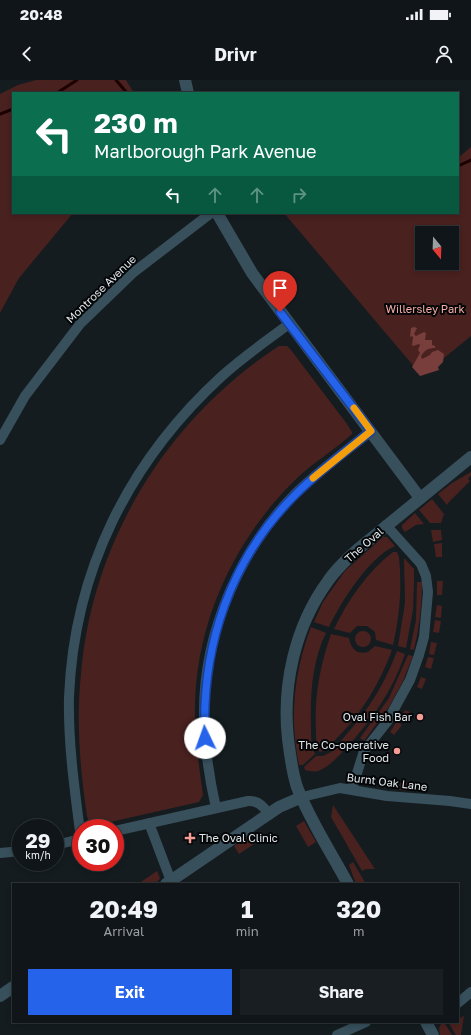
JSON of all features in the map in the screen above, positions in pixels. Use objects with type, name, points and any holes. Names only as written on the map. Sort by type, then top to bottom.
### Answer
[{"type":"street","points":[[185,80],[188,92]]},
{"type":"street","name":"Montrose Avenue","points":[[0,440],[24,396],[80,324],[134,272],[210,214]]},
{"type":"street","points":[[218,214],[252,273],[420,498]]},
{"type":"street","points":[[79,819],[70,748],[70,680],[73,648],[78,621],[84,596],[103,542],[125,494],[156,447],[169,431],[222,376],[289,324]]},
{"type":"street","points":[[216,808],[205,738],[204,711],[206,678],[219,620],[233,584],[258,539],[280,510],[314,476],[371,431]]},
{"type":"street","points":[[386,526],[471,457]]},
{"type":"street","name":"The Oval","points":[[347,883],[297,786],[292,766],[286,720],[287,687],[294,653],[308,616],[318,597],[340,566],[386,526],[421,564],[426,576],[428,592],[424,637],[410,680],[387,722],[364,751],[352,789]]},
{"type":"street","name":"Burnt Oak Lane","points":[[302,797],[334,788],[352,789],[387,796],[450,800],[471,804]]},
{"type":"street","points":[[149,823],[168,883],[279,807],[302,797]]},
{"type":"street","points":[[124,829],[251,800],[263,806],[269,814]]},
{"type":"street","points":[[0,853],[12,852]]},
{"type":"street","points":[[0,996],[12,988]]},
{"type":"street","points":[[459,1002],[471,992]]},
{"type":"street","points":[[337,1035],[364,1023]]},
{"type":"green space","points":[[36,80],[126,80],[133,92],[12,92],[12,214],[72,214],[19,278],[0,313],[0,94],[18,85]]},
{"type":"green space","name":"Willersley Park","points":[[471,147],[471,336],[422,376],[285,214],[459,214],[459,157]]},
{"type":"green space","points":[[279,346],[287,346],[347,424],[352,434],[298,477],[270,507],[236,558],[222,585],[211,614],[197,673],[195,727],[203,795],[199,802],[124,819],[88,819],[81,763],[79,709],[81,674],[88,625],[101,577],[119,531],[142,488],[170,447],[202,409],[239,376]]},
{"type":"green space","points":[[471,472],[468,479],[470,481],[447,505],[438,494],[452,483]]},
{"type":"green space","points":[[432,499],[444,514],[441,523],[430,523],[419,510]]},
{"type":"green space","points":[[415,513],[424,524],[416,525],[405,532],[402,525]]},
{"type":"green space","points":[[431,530],[441,530],[442,540],[433,542]]},
{"type":"green space","points":[[383,537],[387,537],[395,546],[375,560],[357,581],[348,593],[329,627],[314,622],[323,602],[345,571]]},
{"type":"green space","points":[[442,543],[442,557],[436,557],[434,544]]},
{"type":"green space","points":[[393,552],[397,552],[399,557],[400,590],[399,612],[393,645],[376,640],[375,632],[367,626],[357,626],[350,633],[334,629],[345,608],[359,587],[375,568]]},
{"type":"green space","points":[[404,558],[414,569],[413,610],[406,648],[398,646],[405,603]]},
{"type":"green space","points":[[437,581],[443,581],[442,595],[437,595]]},
{"type":"green space","points":[[417,582],[422,582],[422,591],[420,617],[414,650],[410,649],[416,620]]},
{"type":"green space","points":[[437,605],[442,606],[441,618],[435,617]]},
{"type":"green space","points":[[435,620],[441,621],[439,633],[433,632]]},
{"type":"green space","points":[[311,627],[326,633],[321,644],[313,679],[311,737],[315,754],[303,765],[299,765],[294,725],[296,687],[303,651]]},
{"type":"green space","points":[[363,631],[369,633],[371,639],[369,645],[363,647],[357,645],[355,639],[357,633]]},
{"type":"green space","points":[[331,634],[349,638],[353,648],[361,653],[368,652],[375,646],[392,650],[382,674],[356,717],[326,749],[320,752],[316,739],[317,694],[321,670]]},
{"type":"green space","points":[[431,642],[437,643],[434,655],[429,654]]},
{"type":"green space","points":[[397,651],[405,654],[400,667],[381,704],[364,727],[340,755],[330,764],[318,771],[305,770],[304,767],[316,756],[323,756],[331,752],[361,717],[377,693]]},
{"type":"green space","points":[[408,655],[413,656],[403,681],[389,707],[364,741],[360,738],[389,698]]},
{"type":"green space","points":[[428,657],[434,658],[431,669],[425,667]]},
{"type":"green space","points":[[421,677],[426,679],[422,689],[417,687]]},
{"type":"green space","points":[[405,710],[410,712],[404,722],[399,719]]},
{"type":"green space","points":[[397,721],[402,725],[394,735],[390,732]]},
{"type":"green space","points":[[400,782],[421,785],[416,791],[399,790]]},
{"type":"green space","points":[[333,805],[375,869],[366,869],[362,871],[331,817]]},
{"type":"green space","points":[[304,821],[316,842],[308,847],[296,826]]},
{"type":"green space","points":[[262,832],[266,836],[239,854],[234,846],[251,834],[254,837]]},
{"type":"green space","points":[[353,862],[365,883],[356,883],[349,865]]},
{"type":"green space","points":[[157,871],[160,878],[156,883],[139,883]]},
{"type":"green space","points":[[464,1016],[461,1035],[456,1035],[449,1023],[459,1023],[459,1018]]},
{"type":"green space","points":[[442,1023],[445,1023],[452,1035],[440,1035],[439,1028]]},
{"type":"shaded area","points":[[411,328],[417,328],[414,334],[416,336],[424,332],[426,333],[425,340],[432,340],[432,345],[435,346],[435,348],[424,352],[421,356],[422,359],[438,350],[444,354],[443,362],[438,367],[439,370],[420,376],[412,367],[420,353],[418,350],[420,345],[413,346],[413,337],[410,337]]},
{"type":"waterway","points":[[59,92],[77,80]]},
{"type":"waterway","points":[[116,80],[126,92]]},
{"type":"waterway","points":[[0,114],[12,109]]},
{"type":"waterway","points":[[459,166],[471,160]]},
{"type":"slow traffic","points":[[313,478],[371,431],[354,408]]},
{"type":"place","name":"Oval Fish Bar","points":[[420,717]]},
{"type":"place","name":"The Co-operative Food","points":[[397,751]]},
{"type":"place","name":"The Oval Clinic","points":[[190,838]]},
{"type":"route","points":[[205,738],[204,711],[206,678],[210,657],[219,620],[233,584],[247,557],[258,539],[280,510],[314,476],[371,431],[280,312]]}]
